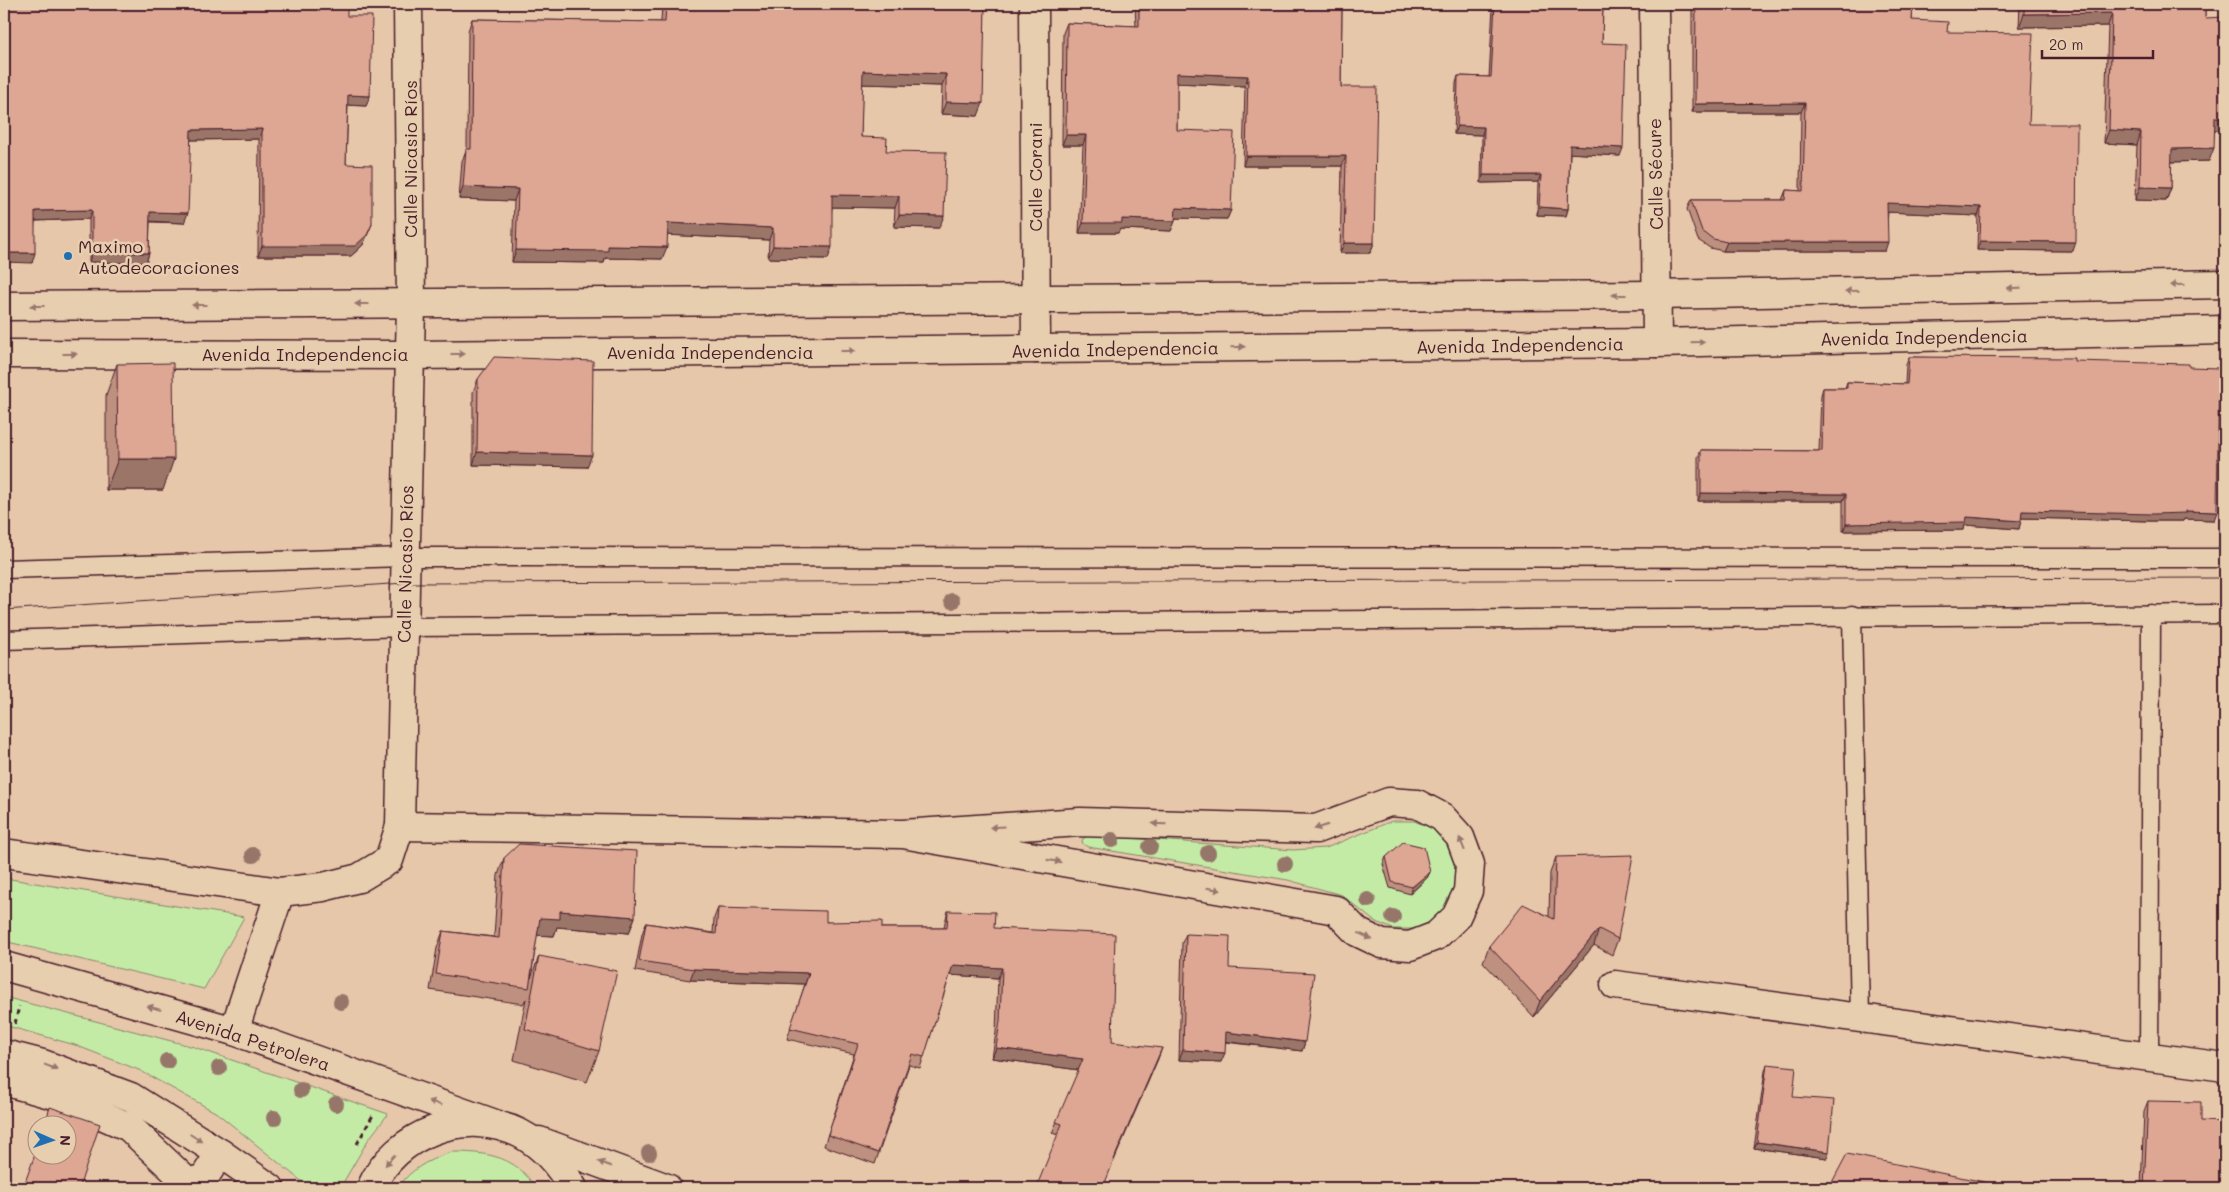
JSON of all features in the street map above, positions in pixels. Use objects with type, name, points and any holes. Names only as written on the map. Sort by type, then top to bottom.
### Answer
[{"type":"main road","name":"Calle Nicasio Ríos","points":[[4,853],[280,892],[323,887],[359,878],[389,860],[400,826],[410,304],[408,4]]},
{"type":"main road","name":"Calle Corani","points":[[1034,4],[1036,349]]},
{"type":"main road","name":"Calle Sécure","points":[[1654,4],[1657,343]]},
{"type":"main road","points":[[4,306],[1656,295],[2225,284]]},
{"type":"main road","name":"Avenida Independencia","points":[[4,354],[409,355],[1657,343],[2225,330]]},
{"type":"main road","points":[[400,826],[903,834],[1080,822],[1316,829],[1389,802],[1417,804],[1442,817],[1460,837],[1470,864],[1468,891],[1456,917],[1436,936],[1410,946],[1382,944],[1357,932],[1336,910],[903,834]]},
{"type":"main road","points":[[234,1031],[280,892]]},
{"type":"main road","name":"Avenida Petrolera","points":[[4,966],[234,1031],[667,1188]]},
{"type":"main road","points":[[1615,985],[2225,1067]]},
{"type":"main road","points":[[4,1054],[43,1064],[131,1097],[220,1153],[270,1188]]},
{"type":"main road","points":[[4,1081],[61,1097],[129,1127],[188,1183],[204,1178],[220,1153]]},
{"type":"main road","points":[[371,1188],[377,1175],[393,1156],[415,1138],[439,1128],[464,1123],[509,1130],[548,1153],[564,1172],[573,1188]]},
{"type":"lane","points":[[4,569],[405,557],[2225,558]]},
{"type":"lane","points":[[2149,1056],[2151,614]]},
{"type":"lane","points":[[4,640],[404,627],[1852,615],[2225,614]]},
{"type":"lane","points":[[1852,615],[1860,1018]]},
{"type":"path","points":[[14,1027],[20,1001]]},
{"type":"green space","points":[[1392,821],[1414,821],[1434,829],[1449,844],[1457,864],[1457,885],[1450,906],[1434,920],[1415,929],[1393,929],[1374,921],[1342,895],[1288,880],[1088,847],[1083,844],[1082,840],[1088,835],[1293,850],[1326,848]]},
{"type":"green space","points":[[4,878],[244,917],[204,989],[4,941]]},
{"type":"green space","points":[[4,997],[194,1047],[388,1114],[368,1140],[340,1188],[310,1188],[217,1113],[139,1070],[75,1045],[4,1025]]},
{"type":"green space","points":[[452,1152],[477,1153],[500,1158],[519,1169],[528,1177],[535,1188],[398,1188],[409,1175],[422,1165]]},
{"type":"building","points":[[4,4],[347,4],[347,16],[372,16],[370,96],[348,95],[346,164],[372,165],[372,224],[367,235],[355,246],[262,246],[262,129],[191,130],[188,213],[150,212],[149,253],[92,252],[92,210],[35,211],[35,253],[4,253]]},
{"type":"building","points":[[666,4],[985,4],[983,103],[946,102],[946,74],[863,71],[861,137],[887,138],[886,151],[946,152],[944,216],[899,215],[899,196],[832,195],[832,247],[773,246],[773,228],[668,223],[667,247],[608,246],[608,251],[516,250],[518,189],[463,187],[466,149],[471,149],[472,19],[665,22]]},
{"type":"building","points":[[1139,4],[1342,4],[1341,87],[1377,87],[1374,243],[1344,243],[1346,156],[1246,156],[1248,76],[1177,73],[1177,130],[1234,132],[1231,210],[1176,208],[1175,221],[1122,219],[1122,223],[1083,223],[1086,135],[1066,135],[1067,23],[1139,26]]},
{"type":"building","points":[[1495,4],[1603,4],[1602,43],[1626,44],[1623,148],[1570,145],[1568,209],[1539,207],[1541,175],[1483,175],[1484,127],[1457,126],[1458,76],[1491,77]]},
{"type":"building","points":[[1696,4],[1913,4],[1912,20],[1948,22],[1947,32],[2033,33],[2029,124],[2077,124],[2076,242],[1980,241],[1981,207],[1887,203],[1888,242],[1727,242],[1713,239],[1702,231],[1691,200],[1785,200],[1786,190],[1803,191],[1805,103],[1695,104]]},
{"type":"building","points":[[2024,4],[2205,4],[2205,18],[2225,17],[2225,117],[2215,117],[2214,148],[2172,149],[2171,188],[2140,187],[2141,132],[2109,130],[2112,13],[2024,14]]},
{"type":"building","points":[[494,357],[593,361],[592,455],[477,452],[478,379]]},
{"type":"building","points":[[1909,357],[2074,358],[2074,361],[2189,364],[2189,367],[2219,368],[2217,512],[2186,511],[2186,513],[2153,514],[2022,511],[2021,521],[1967,517],[1966,522],[1846,524],[1846,494],[1701,493],[1701,450],[1822,451],[1823,388],[1847,388],[1847,382],[1907,384]]},
{"type":"building","points":[[173,363],[174,459],[118,459],[117,364]]},
{"type":"building","points":[[1403,842],[1424,847],[1430,872],[1412,887],[1392,882],[1386,857]]},
{"type":"building","points":[[519,844],[637,851],[635,917],[560,911],[560,919],[540,918],[529,988],[436,974],[443,931],[499,938],[504,858]]},
{"type":"building","points":[[1633,855],[1618,939],[1599,929],[1540,1001],[1489,946],[1523,904],[1554,919],[1556,857]]},
{"type":"building","points":[[718,908],[826,911],[826,922],[882,921],[882,928],[947,928],[948,911],[995,912],[994,928],[1115,934],[1112,1042],[1162,1048],[1103,1188],[1036,1188],[1062,1124],[1056,1122],[1083,1059],[996,1048],[1000,1021],[1002,968],[953,965],[924,1057],[912,1054],[878,1153],[828,1135],[858,1044],[790,1028],[809,973],[694,969],[639,961],[646,923],[716,934]]},
{"type":"building","points":[[1186,934],[1230,936],[1229,968],[1314,973],[1305,1042],[1226,1032],[1225,1053],[1183,1050]]},
{"type":"building","points":[[539,956],[617,971],[599,1051],[525,1029]]},
{"type":"building","points":[[1767,1064],[1796,1067],[1793,1097],[1834,1100],[1829,1152],[1757,1142]]},
{"type":"building","points":[[2148,1101],[2201,1102],[2201,1121],[2225,1122],[2225,1188],[2144,1188]]},
{"type":"building","points":[[50,1107],[71,1114],[48,1114]]},
{"type":"building","points":[[78,1117],[100,1124],[79,1188],[23,1188],[32,1164],[78,1164]]},
{"type":"building","points":[[1847,1154],[2014,1188],[1829,1188]]},
{"type":"tram line","points":[[4,610],[405,583],[2225,578]]},
{"type":"place","name":"Maximo Autodecoraciones","points":[[68,256]]}]
